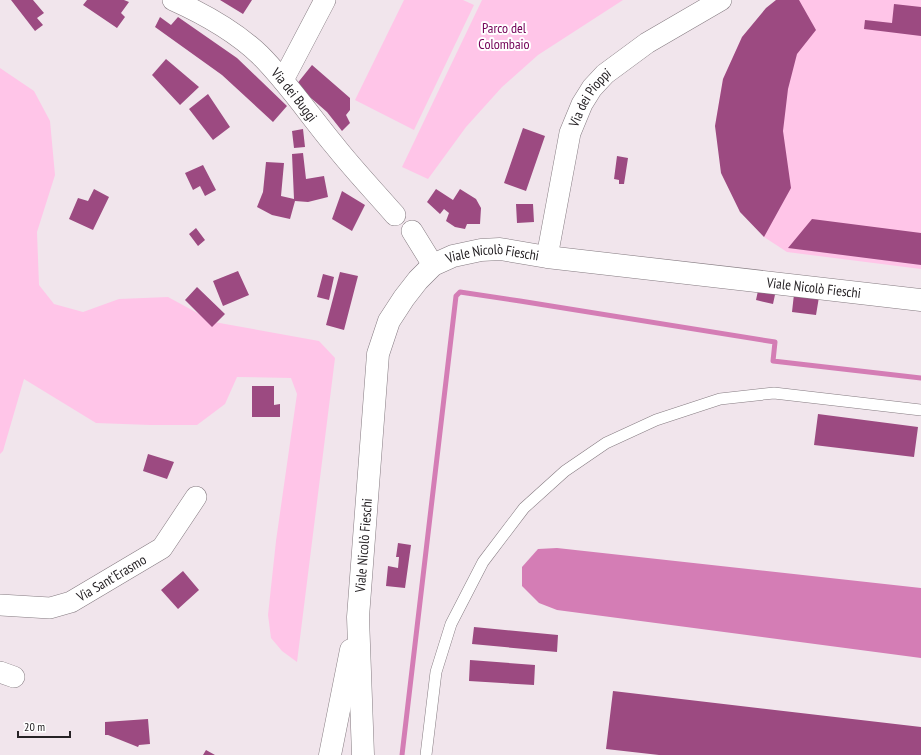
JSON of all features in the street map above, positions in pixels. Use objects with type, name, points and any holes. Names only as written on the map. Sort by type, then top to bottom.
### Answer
[{"type":"main road","name":"Viale Nicolò Fieschi","points":[[363,755],[358,617],[378,354],[389,321],[418,280],[433,265],[453,256],[481,250],[500,250],[921,300]]},
{"type":"main road","name":"Viale Nicolò Fieschi","points":[[330,755],[358,617]]},
{"type":"street","name":"Via dei Buggi","points":[[173,0],[210,19],[259,54],[283,80],[336,148],[395,215]]},
{"type":"street","points":[[283,80],[325,0]]},
{"type":"street","name":"Via dei Pioppi","points":[[547,256],[570,133],[582,104],[592,88],[605,74],[647,43],[721,0]]},
{"type":"street","points":[[412,231],[433,265]]},
{"type":"street","name":"Via Sant'Erasmo","points":[[0,606],[50,608],[71,602],[162,548],[196,497]]},
{"type":"lane","points":[[426,755],[436,672],[451,624],[483,562],[524,508],[565,471],[606,443],[656,420],[720,399],[774,393],[921,410]]},
{"type":"green space","points":[[404,0],[463,0],[474,5],[414,130],[355,100]]},
{"type":"green space","name":"Parco del Colombaio","points":[[482,0],[623,0],[538,55],[502,87],[466,127],[428,179],[402,167]]},
{"type":"green space","points":[[776,0],[921,0],[921,269],[787,252],[764,237],[715,126],[723,79],[742,37]]},
{"type":"green space","points":[[0,68],[34,91],[50,121],[55,175],[37,232],[39,285],[54,304],[83,312],[119,299],[168,297],[214,322],[319,341],[335,358],[297,662],[282,651],[271,638],[268,615],[276,541],[297,394],[291,378],[237,377],[225,404],[197,425],[96,423],[24,379],[3,451],[0,454]]},
{"type":"shaded area","points":[[557,548],[921,588],[921,658],[557,610],[539,603],[522,586],[522,567],[538,549]]},
{"type":"building","points":[[11,0],[33,0],[44,13],[37,18],[43,25],[35,31]]},
{"type":"building","points":[[87,0],[124,0],[129,2],[121,13],[125,17],[117,28],[83,5]]},
{"type":"building","points":[[220,0],[252,0],[243,14]]},
{"type":"building","points":[[776,0],[799,0],[816,30],[797,54],[788,89],[783,131],[791,188],[764,237],[740,212],[721,173],[715,126],[723,79],[742,37],[766,8]]},
{"type":"building","points":[[894,4],[921,7],[921,36],[864,29],[865,20],[892,23]]},
{"type":"building","points":[[160,17],[171,25],[178,17],[237,58],[287,106],[273,122],[222,75],[155,27]]},
{"type":"building","points":[[166,59],[199,87],[180,105],[152,75]]},
{"type":"building","points":[[312,65],[350,98],[350,110],[346,115],[350,123],[342,131],[327,112],[296,85]]},
{"type":"building","points":[[208,94],[230,127],[213,140],[189,109]]},
{"type":"building","points":[[523,128],[545,136],[526,191],[504,183]]},
{"type":"building","points":[[303,129],[305,147],[294,148],[292,131]]},
{"type":"building","points":[[303,153],[306,179],[324,176],[328,197],[308,202],[295,201],[290,219],[272,215],[257,207],[263,192],[266,162],[284,163],[281,196],[294,199],[292,154]]},
{"type":"building","points":[[617,156],[628,158],[624,184],[619,184],[619,180],[614,179]]},
{"type":"building","points":[[203,165],[216,190],[205,196],[200,186],[193,190],[185,173]]},
{"type":"building","points":[[94,189],[109,197],[93,230],[69,219],[78,198],[88,201]]},
{"type":"building","points":[[436,189],[453,200],[460,189],[476,199],[481,208],[480,224],[467,224],[465,229],[455,227],[446,221],[449,213],[444,209],[440,214],[427,202]]},
{"type":"building","points":[[342,191],[365,205],[352,231],[332,219]]},
{"type":"building","points":[[516,204],[533,204],[534,222],[517,223]]},
{"type":"building","points":[[812,219],[921,233],[921,265],[788,248]]},
{"type":"building","points":[[196,228],[205,240],[198,246],[189,234]]},
{"type":"building","points":[[238,271],[249,295],[223,306],[213,281]]},
{"type":"building","points":[[340,272],[358,276],[344,330],[326,325]]},
{"type":"building","points":[[323,274],[334,277],[329,300],[317,297]]},
{"type":"building","points":[[759,286],[776,290],[773,304],[756,300]]},
{"type":"building","points":[[197,287],[225,314],[212,327],[185,300]]},
{"type":"building","points":[[794,294],[819,297],[816,315],[792,312]]},
{"type":"building","points":[[252,386],[274,386],[274,405],[280,404],[280,417],[252,417]]},
{"type":"building","points":[[818,414],[918,427],[914,457],[814,445]]},
{"type":"building","points":[[148,454],[174,462],[167,479],[143,471]]},
{"type":"building","points":[[398,543],[411,545],[405,588],[386,586],[388,566],[398,568],[399,557],[396,557]]},
{"type":"building","points":[[183,571],[199,590],[178,609],[161,590]]},
{"type":"building","points":[[474,627],[558,635],[557,652],[472,644]]},
{"type":"building","points":[[470,660],[535,665],[534,685],[469,681]]},
{"type":"building","points":[[613,691],[921,727],[921,755],[659,755],[606,749]]},
{"type":"building","points":[[148,719],[150,744],[139,745],[138,747],[105,735],[105,722]]},
{"type":"building","points":[[206,750],[215,755],[203,755]]},
{"type":"waterway","points":[[402,755],[456,296],[460,292],[775,342],[773,361],[921,378]]}]
